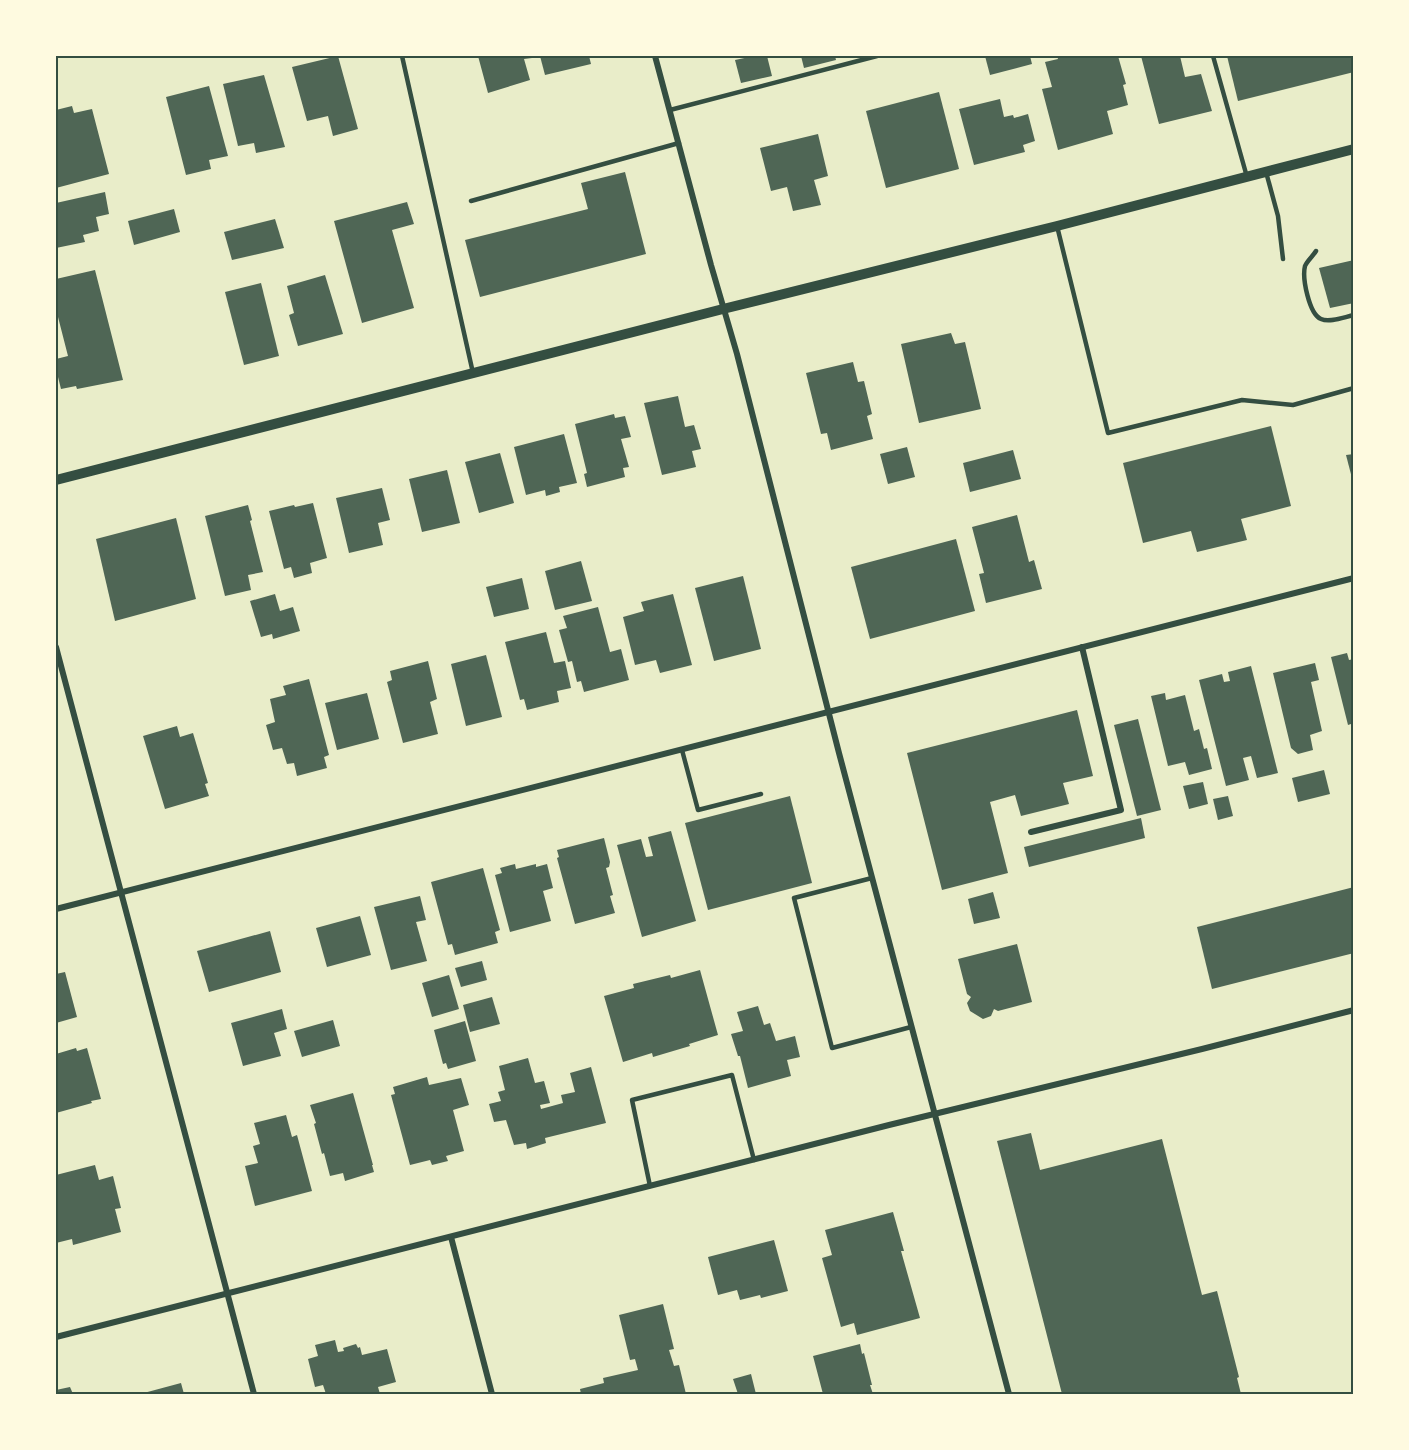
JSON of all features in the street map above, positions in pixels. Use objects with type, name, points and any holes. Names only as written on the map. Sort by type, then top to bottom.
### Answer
[{"type":"street","points":[[656,56],[737,354],[828,712],[1009,1395]]},
{"type":"street","points":[[56,480],[1353,149]]},
{"type":"street","points":[[56,909],[1353,578]]},
{"type":"street","points":[[56,646],[254,1395]]},
{"type":"street","points":[[1031,832],[1121,810],[1082,647]]},
{"type":"street","points":[[56,1338],[1353,1010]]},
{"type":"street","points":[[451,1237],[492,1395]]},
{"type":"lane","points":[[402,56],[473,373]]},
{"type":"lane","points":[[670,110],[877,56]]},
{"type":"lane","points":[[1213,56],[1247,177]]},
{"type":"lane","points":[[471,201],[679,143]]},
{"type":"lane","points":[[1266,172],[1278,216],[1283,260]]},
{"type":"lane","points":[[1057,226],[1108,434],[1242,400],[1293,405],[1353,388]]},
{"type":"lane","points":[[1317,251],[1305,264],[1304,279],[1313,313],[1321,319],[1332,320],[1353,315]]},
{"type":"lane","points":[[682,750],[698,810],[761,794]]},
{"type":"lane","points":[[872,878],[794,898],[832,1048],[911,1027]]},
{"type":"lane","points":[[650,1186],[632,1100],[732,1075],[754,1160]]},
{"type":"building","points":[[338,56],[358,129],[333,136],[328,116],[307,121],[292,67]]},
{"type":"building","points":[[478,56],[531,56],[532,58],[524,59],[530,80],[488,93]]},
{"type":"building","points":[[540,56],[589,56],[591,64],[545,75]]},
{"type":"building","points":[[767,56],[772,76],[741,83],[735,60]]},
{"type":"building","points":[[801,56],[835,56],[836,60],[804,68]]},
{"type":"building","points":[[985,56],[1030,56],[1032,64],[990,75]]},
{"type":"building","points":[[1057,56],[1118,56],[1126,84],[1123,85],[1128,105],[1107,111],[1113,134],[1058,150],[1042,89],[1052,87],[1045,62],[1058,59]]},
{"type":"building","points":[[1141,56],[1180,56],[1185,77],[1201,74],[1212,111],[1159,124]]},
{"type":"building","points":[[1227,56],[1354,56],[1354,72],[1238,101]]},
{"type":"building","points":[[264,75],[285,147],[256,153],[254,143],[238,146],[223,84]]},
{"type":"building","points":[[209,86],[228,156],[209,160],[211,169],[186,175],[166,97]]},
{"type":"building","points":[[939,92],[959,169],[886,188],[866,111]]},
{"type":"building","points":[[1000,99],[1004,117],[1013,115],[1014,118],[1028,114],[1035,141],[1023,145],[1025,152],[974,165],[959,109]]},
{"type":"building","points":[[72,106],[74,113],[92,109],[109,174],[56,188],[56,110]]},
{"type":"building","points":[[818,134],[828,176],[814,180],[821,205],[793,211],[787,187],[771,191],[760,148]]},
{"type":"building","points":[[625,172],[646,254],[480,297],[465,240],[588,209],[581,183]]},
{"type":"building","points":[[105,192],[109,214],[96,217],[99,231],[83,235],[85,242],[56,248],[56,203]]},
{"type":"building","points":[[407,202],[414,224],[392,230],[414,308],[362,323],[334,221]]},
{"type":"building","points":[[174,209],[180,232],[134,245],[128,221]]},
{"type":"building","points":[[275,219],[284,248],[232,260],[224,232]]},
{"type":"building","points":[[1354,260],[1354,303],[1330,308],[1319,268]]},
{"type":"building","points":[[95,270],[123,380],[77,389],[76,386],[61,389],[56,359],[68,356],[58,317],[56,317],[56,279]]},
{"type":"building","points":[[325,275],[343,334],[298,346],[289,315],[294,313],[287,286]]},
{"type":"building","points":[[261,283],[279,356],[244,365],[225,292]]},
{"type":"building","points":[[951,333],[955,344],[965,342],[981,409],[919,423],[901,344]]},
{"type":"building","points":[[853,362],[858,382],[864,381],[872,414],[867,416],[873,439],[831,450],[827,433],[821,434],[806,373]]},
{"type":"building","points":[[678,396],[685,427],[694,425],[701,449],[692,451],[696,467],[662,475],[644,403]]},
{"type":"building","points":[[614,414],[615,418],[625,416],[631,437],[621,439],[629,467],[623,468],[625,477],[587,487],[584,474],[587,473],[575,424]]},
{"type":"building","points":[[1271,426],[1291,506],[1241,519],[1247,540],[1197,552],[1191,531],[1143,543],[1123,463]]},
{"type":"building","points":[[564,434],[577,483],[559,487],[560,492],[546,496],[545,490],[526,495],[514,447]]},
{"type":"building","points":[[907,447],[915,477],[888,484],[880,454]]},
{"type":"building","points":[[1013,450],[1021,479],[970,492],[963,463]]},
{"type":"building","points":[[500,453],[514,503],[479,513],[465,462]]},
{"type":"building","points":[[1354,454],[1354,482],[1353,482],[1346,455]]},
{"type":"building","points":[[447,470],[460,523],[422,532],[409,479]]},
{"type":"building","points":[[382,488],[390,520],[378,523],[383,545],[349,553],[336,498]]},
{"type":"building","points":[[313,503],[327,558],[310,563],[312,573],[294,578],[291,567],[284,569],[269,511]]},
{"type":"building","points":[[248,505],[263,572],[248,575],[251,590],[225,596],[205,516]]},
{"type":"building","points":[[1017,515],[1029,562],[1034,560],[1042,589],[986,603],[979,574],[984,573],[972,527]]},
{"type":"building","points":[[176,518],[196,599],[115,621],[96,539]]},
{"type":"building","points":[[956,539],[975,611],[870,639],[851,567]]},
{"type":"building","points":[[581,561],[592,601],[555,610],[545,571]]},
{"type":"building","points":[[743,576],[761,649],[714,661],[695,588]]},
{"type":"building","points":[[522,578],[529,609],[494,617],[486,587]]},
{"type":"building","points":[[275,594],[280,611],[293,607],[300,631],[273,639],[272,634],[261,637],[250,601]]},
{"type":"building","points":[[673,594],[692,665],[660,673],[656,660],[635,665],[623,617],[644,611],[641,602]]},
{"type":"building","points":[[598,607],[610,652],[621,649],[629,680],[584,692],[581,681],[577,682],[572,661],[568,662],[559,630],[567,628],[563,616]]},
{"type":"building","points":[[546,632],[554,663],[565,661],[571,688],[557,691],[559,702],[527,710],[524,699],[520,700],[505,642]]},
{"type":"building","points":[[1347,653],[1349,660],[1354,659],[1354,723],[1348,725],[1331,657]]},
{"type":"building","points":[[486,655],[502,717],[466,726],[451,664]]},
{"type":"building","points":[[428,661],[437,699],[430,702],[438,734],[403,743],[387,682],[392,680],[390,671]]},
{"type":"building","points":[[1315,663],[1319,680],[1311,682],[1322,731],[1310,735],[1313,750],[1298,754],[1291,748],[1273,673]]},
{"type":"building","points":[[1251,666],[1278,773],[1257,778],[1251,756],[1243,758],[1249,780],[1226,786],[1199,680],[1222,674],[1224,682],[1230,681],[1228,672]]},
{"type":"building","points":[[309,679],[329,755],[324,757],[327,768],[297,776],[294,763],[287,764],[282,748],[273,750],[266,725],[275,722],[270,699],[286,695],[283,686]]},
{"type":"building","points":[[367,693],[379,739],[337,750],[325,703]]},
{"type":"building","points":[[1165,693],[1166,700],[1185,695],[1194,731],[1199,729],[1212,769],[1189,775],[1185,762],[1168,766],[1151,696]]},
{"type":"building","points":[[1077,710],[1093,776],[1063,783],[1069,804],[1021,816],[1015,795],[990,802],[1008,873],[942,890],[907,753]]},
{"type":"building","points":[[1138,719],[1161,810],[1137,816],[1114,725]]},
{"type":"building","points":[[177,726],[180,737],[193,733],[208,783],[205,784],[209,796],[165,809],[143,736]]},
{"type":"building","points":[[1324,770],[1330,794],[1298,802],[1292,778]]},
{"type":"building","points":[[1203,782],[1208,804],[1189,809],[1183,786]]},
{"type":"building","points":[[790,796],[812,883],[708,910],[685,823]]},
{"type":"building","points":[[1228,796],[1233,816],[1218,820],[1213,799]]},
{"type":"building","points":[[1141,818],[1145,838],[1029,867],[1024,847]]},
{"type":"building","points":[[671,831],[696,921],[642,937],[617,845],[641,839],[646,857],[653,856],[648,837]]},
{"type":"building","points":[[604,838],[610,862],[609,867],[606,868],[613,895],[610,896],[615,913],[575,924],[557,858],[559,857],[557,850]]},
{"type":"building","points":[[515,864],[516,869],[547,864],[553,888],[543,891],[551,921],[510,932],[495,875],[502,873],[500,868]]},
{"type":"building","points":[[483,868],[500,930],[495,932],[498,943],[455,955],[452,944],[448,945],[431,882]]},
{"type":"building","points":[[1354,887],[1354,953],[1212,989],[1197,927]]},
{"type":"building","points":[[993,892],[1000,918],[974,924],[968,899]]},
{"type":"building","points":[[420,896],[426,920],[416,922],[427,961],[391,970],[374,907]]},
{"type":"building","points":[[360,916],[371,955],[327,967],[316,928]]},
{"type":"building","points":[[270,931],[281,972],[209,992],[197,951]]},
{"type":"building","points":[[1017,944],[1032,1002],[998,1011],[994,1009],[991,1016],[983,1019],[970,1011],[967,1003],[971,997],[967,994],[958,959]]},
{"type":"building","points":[[482,961],[487,980],[461,987],[455,968]]},
{"type":"building","points":[[700,970],[718,1035],[653,1057],[652,1053],[623,1062],[604,996],[634,988],[633,984],[670,975],[671,978]]},
{"type":"building","points":[[65,972],[77,1017],[56,1023],[56,974]]},
{"type":"building","points":[[449,975],[459,1009],[432,1017],[422,983]]},
{"type":"building","points":[[492,997],[500,1024],[470,1032],[463,1005]]},
{"type":"building","points":[[758,1006],[764,1025],[770,1023],[776,1041],[795,1036],[800,1057],[787,1060],[791,1076],[748,1088],[740,1056],[738,1056],[731,1034],[743,1031],[737,1012]]},
{"type":"building","points":[[282,1009],[287,1029],[274,1033],[281,1056],[243,1066],[231,1023]]},
{"type":"building","points":[[333,1020],[340,1046],[302,1057],[294,1031]]},
{"type":"building","points":[[465,1021],[476,1061],[448,1069],[446,1063],[443,1064],[434,1030]]},
{"type":"building","points":[[76,1048],[77,1051],[87,1048],[101,1099],[56,1113],[56,1054]]},
{"type":"building","points":[[528,1058],[535,1083],[544,1081],[550,1103],[540,1105],[541,1109],[563,1103],[561,1095],[575,1092],[570,1073],[591,1067],[606,1123],[545,1138],[546,1143],[527,1149],[526,1143],[514,1145],[506,1120],[494,1122],[489,1104],[501,1101],[498,1092],[505,1090],[499,1066]]},
{"type":"building","points":[[427,1077],[429,1085],[461,1078],[469,1105],[453,1110],[464,1151],[446,1156],[448,1161],[432,1165],[430,1160],[410,1165],[391,1095],[395,1094],[393,1087]]},
{"type":"building","points":[[353,1093],[374,1172],[345,1181],[343,1173],[330,1176],[310,1105]]},
{"type":"building","points":[[286,1115],[292,1137],[297,1135],[312,1191],[255,1206],[245,1166],[258,1163],[253,1146],[260,1144],[254,1123]]},
{"type":"building","points":[[1031,1133],[1040,1170],[1162,1139],[1202,1295],[1217,1291],[1239,1377],[1237,1378],[1241,1394],[1062,1394],[997,1141]]},
{"type":"building","points":[[95,1165],[99,1180],[113,1176],[121,1208],[115,1209],[121,1232],[73,1245],[72,1239],[56,1243],[56,1175]]},
{"type":"building","points":[[893,1212],[904,1251],[901,1251],[920,1318],[857,1335],[854,1323],[841,1327],[822,1258],[832,1255],[825,1230]]},
{"type":"building","points":[[774,1240],[788,1291],[761,1298],[760,1295],[740,1300],[737,1290],[718,1295],[708,1257]]},
{"type":"building","points":[[663,1304],[674,1349],[669,1350],[674,1366],[679,1365],[686,1394],[581,1394],[580,1389],[604,1383],[603,1378],[638,1370],[635,1359],[630,1360],[619,1315]]},
{"type":"building","points":[[335,1340],[338,1352],[356,1344],[358,1348],[360,1347],[362,1355],[387,1349],[396,1382],[378,1387],[380,1394],[326,1394],[323,1385],[315,1387],[308,1359],[318,1356],[315,1345]]},
{"type":"building","points":[[860,1344],[873,1394],[823,1394],[813,1356]]},
{"type":"building","points":[[751,1374],[756,1394],[738,1394],[733,1379]]},
{"type":"building","points":[[181,1383],[184,1394],[140,1394]]},
{"type":"building","points":[[70,1387],[73,1394],[56,1394],[56,1390]]}]
